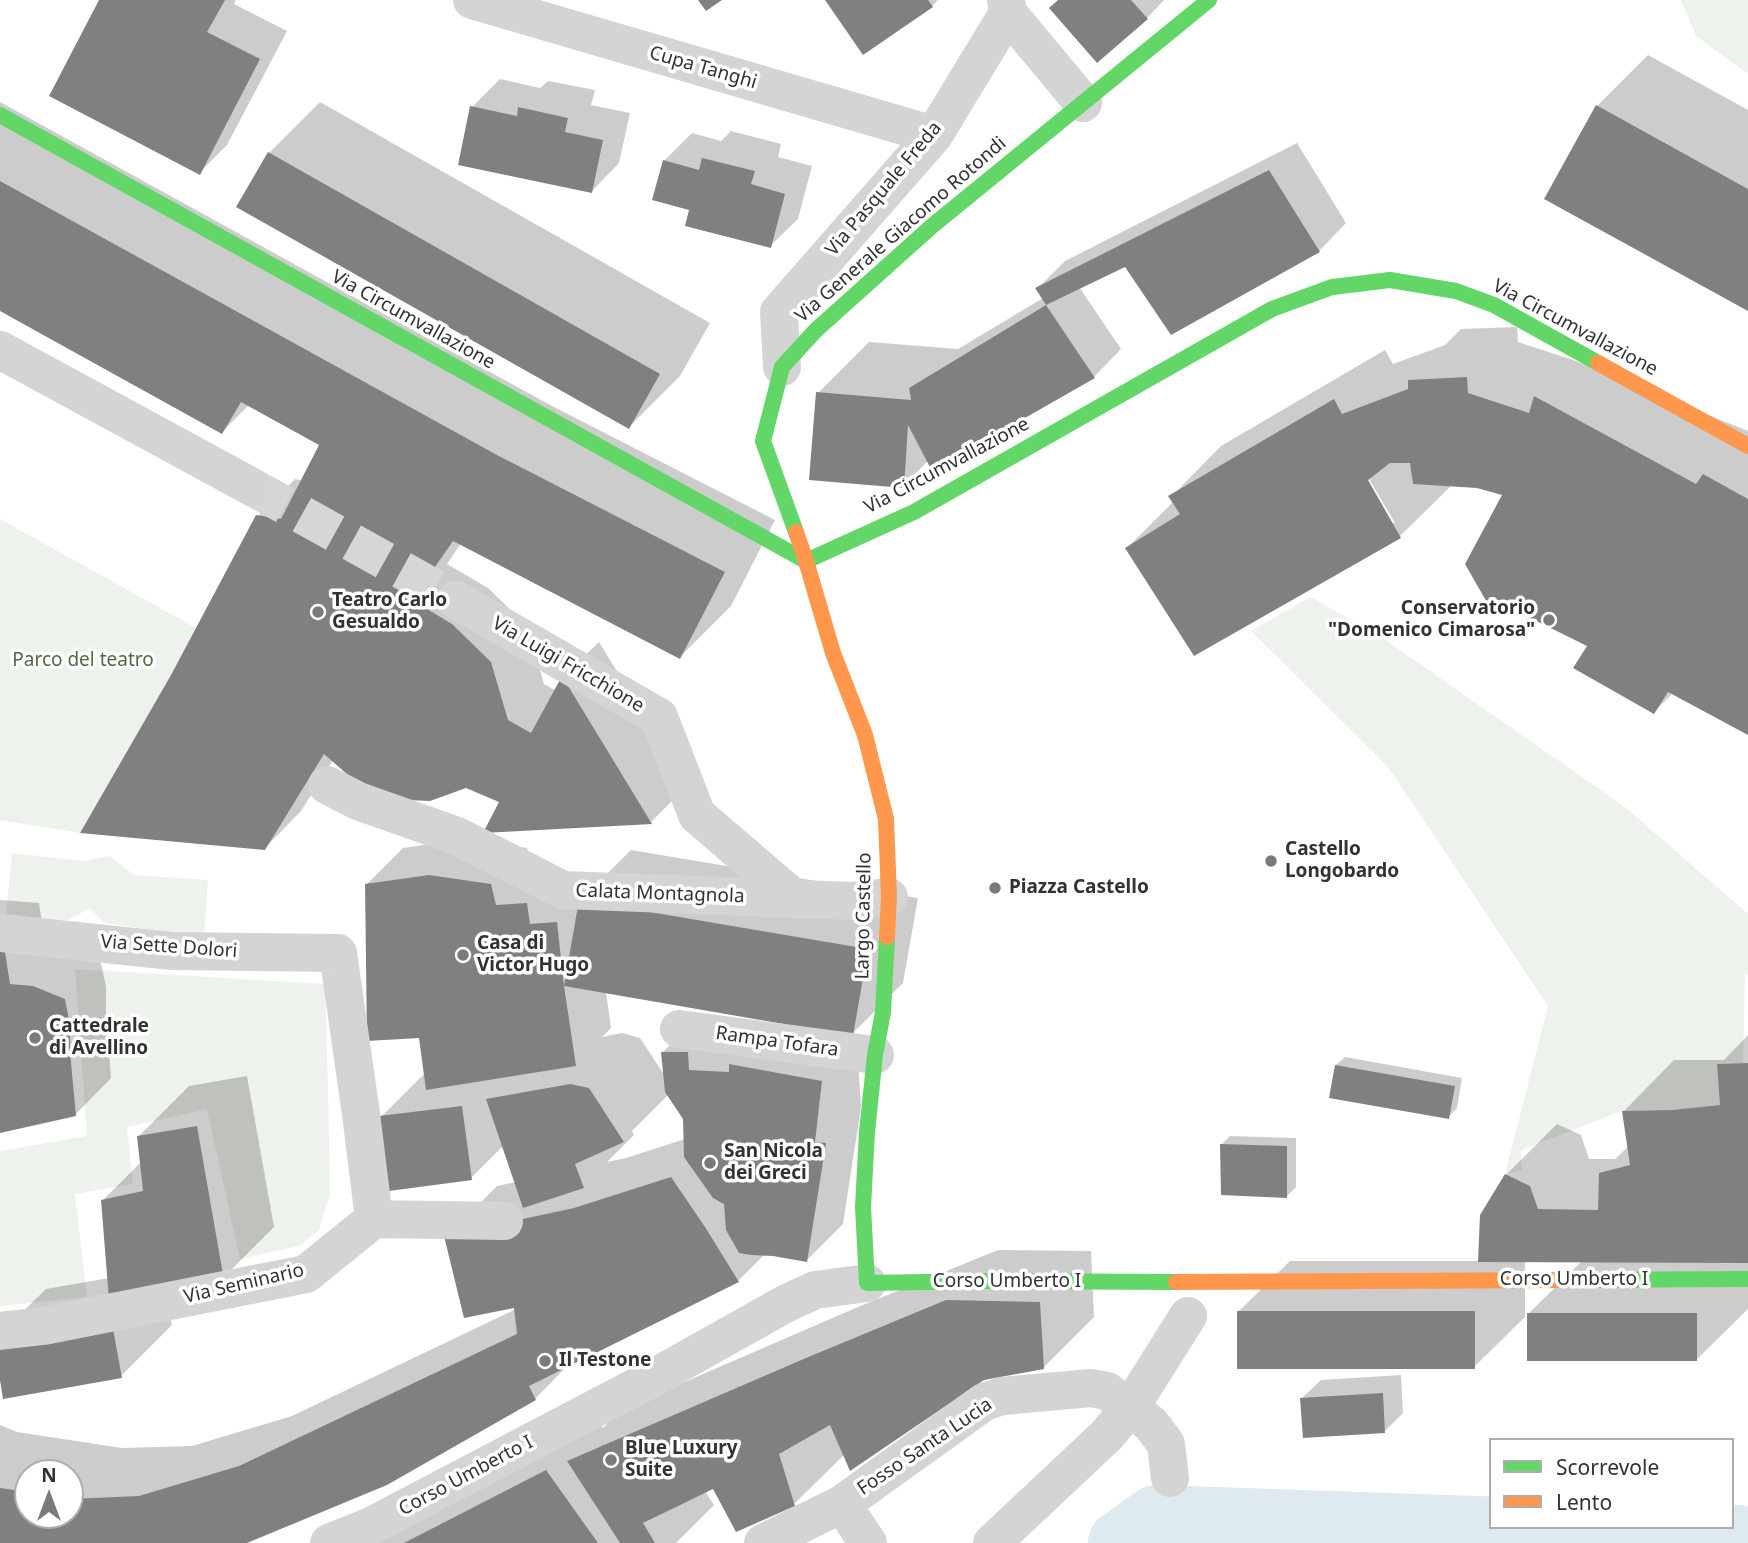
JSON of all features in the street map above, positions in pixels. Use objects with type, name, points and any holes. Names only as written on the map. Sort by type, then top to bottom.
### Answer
[{"type":"street","name":"Cupa Tanghi","points":[[472,0],[934,135]]},
{"type":"street","name":"Via Generale Giacomo Rotondi","points":[[806,561],[763,441],[782,367],[816,330],[932,226],[1209,0]]},
{"type":"street","name":"Via Pasquale Freda","points":[[782,367],[779,312],[934,135],[1007,6],[1083,103]]},
{"type":"street","name":"Via Circumvallazione","points":[[0,115],[806,561],[914,512],[1272,309],[1332,287],[1378,281],[1390,280],[1455,291],[1494,305],[1748,446]]},
{"type":"street","points":[[0,350],[252,487]]},
{"type":"street","name":"Largo Castello","points":[[806,561],[833,653],[865,735],[886,819],[889,897],[883,1012],[875,1055],[867,1132],[863,1207],[867,1283]]},
{"type":"street","name":"Via Luigi Fricchione","points":[[456,600],[659,718],[697,815],[796,900]]},
{"type":"street","name":"Calata Montagnola","points":[[327,785],[358,800],[457,836],[563,890],[796,900],[853,901],[889,897]]},
{"type":"street","name":"Via Sette Dolori","points":[[0,933],[172,951],[338,953],[374,1219]]},
{"type":"street","name":"Rampa Tofara","points":[[679,1030],[875,1055]]},
{"type":"street","points":[[374,1219],[504,1221]]},
{"type":"street","name":"Via Seminario","points":[[0,1331],[43,1326],[306,1274],[374,1219]]},
{"type":"street","name":"Corso Umberto I","points":[[329,1543],[381,1521],[815,1290],[867,1283],[987,1281],[1748,1279]]},
{"type":"street","points":[[992,1543],[1107,1435],[1132,1405],[1188,1316],[1205,1282]]},
{"type":"street","name":"Fosso Santa Lucia","points":[[763,1543],[842,1504],[984,1402],[1002,1396],[1091,1388],[1107,1391],[1151,1424],[1166,1444],[1170,1478]]},
{"type":"street","name":"Fosso Santa Lucia","points":[[842,1504],[867,1543]]},
{"type":"green space","points":[[1681,0],[1748,0],[1748,74],[1696,36]]},
{"type":"green space","name":"Parco del teatro","points":[[0,519],[196,628],[80,833],[0,820]]},
{"type":"green space","points":[[1311,597],[1387,641],[1625,807],[1748,914],[1743,1063],[1717,1064],[1720,1105],[1622,1111],[1521,1150],[1522,1170],[1505,1174],[1548,1006],[1388,767],[1251,631]]},
{"type":"green space","points":[[12,853],[83,861],[110,856],[134,875],[208,880],[204,937],[104,923],[90,908],[66,921],[6,914]]},
{"type":"green space","points":[[75,969],[325,984],[330,1194],[319,1230],[299,1246],[240,1259],[207,1109],[127,1127],[133,1184],[75,1194],[87,1297],[0,1306],[0,1151],[87,1136]]},
{"type":"building","points":[[99,0],[225,0],[207,32],[260,59],[200,175],[49,96]]},
{"type":"building","points":[[698,0],[722,0],[706,11]]},
{"type":"building","points":[[825,0],[928,0],[933,7],[863,55]]},
{"type":"building","points":[[1058,0],[1131,0],[1148,19],[1097,63],[1049,8]]},
{"type":"building","points":[[1596,105],[1748,189],[1748,311],[1544,199]]},
{"type":"building","points":[[470,106],[517,116],[518,107],[568,118],[565,132],[603,140],[592,193],[458,165]]},
{"type":"building","points":[[268,152],[660,374],[629,429],[236,207]]},
{"type":"building","points":[[702,158],[755,171],[751,184],[785,194],[771,248],[685,226],[689,210],[652,200],[663,160],[699,170]]},
{"type":"building","points":[[1269,170],[1320,252],[1171,335],[1125,267],[1046,305],[1035,288]]},
{"type":"building","name":"Teatro Carlo Gesualdo","points":[[0,181],[497,455],[725,572],[680,659],[453,541],[412,600],[452,624],[491,662],[508,720],[531,733],[562,676],[652,824],[483,833],[499,802],[466,788],[430,801],[385,799],[348,775],[324,754],[265,850],[80,833],[171,675],[256,515],[281,519],[319,445],[241,402],[222,434],[0,311]]},
{"type":"building","points":[[1046,305],[1095,378],[932,471],[908,425],[904,488],[809,480],[816,392],[911,400],[909,388]]},
{"type":"building","name":"Conservatorio \"Domenico Cimarosa\"","points":[[1467,377],[1468,393],[1529,413],[1534,396],[1696,484],[1703,474],[1748,499],[1748,735],[1668,692],[1654,714],[1573,668],[1587,646],[1504,605],[1493,613],[1465,564],[1502,495],[1477,488],[1413,484],[1410,463],[1390,463],[1368,480],[1401,538],[1194,656],[1125,548],[1180,514],[1168,496],[1334,399],[1342,414],[1408,389],[1408,380]]},
{"type":"building","name":"Casa di Victor Hugo","points":[[429,875],[491,884],[496,905],[527,903],[530,924],[557,922],[576,1066],[426,1090],[419,1038],[367,1041],[365,884]]},
{"type":"building","points":[[579,900],[868,949],[853,1036],[564,986]]},
{"type":"building","name":"Cattedrale di Avellino","points":[[0,939],[3,939],[10,984],[33,986],[65,999],[70,1025],[76,1116],[0,1133]]},
{"type":"building","points":[[661,1052],[688,1052],[689,1070],[729,1072],[729,1064],[822,1081],[815,1142],[826,1143],[807,1262],[739,1253],[726,1230],[724,1204],[713,1198],[684,1157],[683,1119],[665,1092]]},
{"type":"building","points":[[1748,1063],[1748,1263],[1478,1262],[1480,1215],[1505,1174],[1530,1186],[1538,1209],[1598,1210],[1599,1173],[1630,1165],[1622,1111],[1720,1105],[1717,1064]]},
{"type":"building","points":[[1335,1065],[1455,1086],[1449,1119],[1329,1098]]},
{"type":"building","points":[[570,1084],[589,1088],[624,1142],[575,1164],[584,1188],[523,1208],[486,1099]]},
{"type":"building","points":[[462,1106],[472,1180],[389,1191],[379,1116]]},
{"type":"building","points":[[197,1126],[224,1280],[109,1300],[101,1200],[143,1191],[137,1136]]},
{"type":"building","points":[[1220,1144],[1287,1146],[1287,1198],[1221,1195]]},
{"type":"building","points":[[671,1177],[739,1282],[529,1386],[536,1400],[387,1485],[247,1543],[0,1543],[0,1488],[14,1490],[14,1529],[84,1529],[84,1498],[139,1496],[239,1466],[517,1334],[514,1308],[464,1318],[444,1236],[574,1208]]},
{"type":"building","points":[[946,1300],[1040,1302],[1044,1369],[984,1380],[850,1471],[830,1425],[779,1454],[795,1506],[736,1532],[713,1489],[643,1523],[655,1543],[620,1543],[567,1461],[806,1358]]},
{"type":"building","points":[[1237,1311],[1475,1311],[1475,1369],[1237,1369]]},
{"type":"building","points":[[1527,1313],[1697,1313],[1697,1361],[1527,1361]]},
{"type":"building","points":[[111,1318],[122,1378],[3,1399],[0,1338]]},
{"type":"building","points":[[1383,1393],[1385,1433],[1303,1438],[1300,1398]]},
{"type":"building","points":[[546,1470],[598,1543],[404,1543]]},
{"type":"waterway","points":[[1121,1543],[1156,1518],[1738,1538],[1748,1541]]},
{"type":"tunnel","points":[[252,487],[456,600]]},
{"type":"traffic: fast","points":[[796,532],[763,441],[782,367],[816,330],[932,226],[1209,0]]},
{"type":"traffic: fast","points":[[0,115],[806,561]]},
{"type":"traffic: fast","points":[[806,561],[914,512],[1272,309],[1332,287],[1390,280],[1456,291],[1494,305],[1598,363]]},
{"type":"traffic: fast","points":[[887,937],[883,1012],[875,1055],[867,1132],[863,1207],[867,1283],[1176,1282]]},
{"type":"traffic: fast","points":[[1576,1280],[1748,1279]]},
{"type":"traffic: slow","points":[[1598,363],[1748,446]]},
{"type":"traffic: slow","points":[[796,532],[833,653],[865,735],[886,819],[889,897],[887,937]]},
{"type":"traffic: slow","points":[[1176,1282],[1576,1280]]},
{"type":"place","name":"Teatro Carlo Gesualdo","points":[[318,612]]},
{"type":"place","name":"Conservatorio \"Domenico Cimarosa\"","points":[[1549,620]]},
{"type":"place","name":"Castello Longobardo","points":[[1271,861]]},
{"type":"place","name":"Piazza Castello","points":[[995,888]]},
{"type":"place","name":"Casa di Victor Hugo","points":[[463,955]]},
{"type":"place","name":"Cattedrale di Avellino","points":[[35,1038]]},
{"type":"place","name":"San Nicola dei Greci","points":[[710,1163]]},
{"type":"place","name":"Il Testone","points":[[545,1361]]},
{"type":"place","name":"Blue Luxury Suite","points":[[611,1460]]}]
